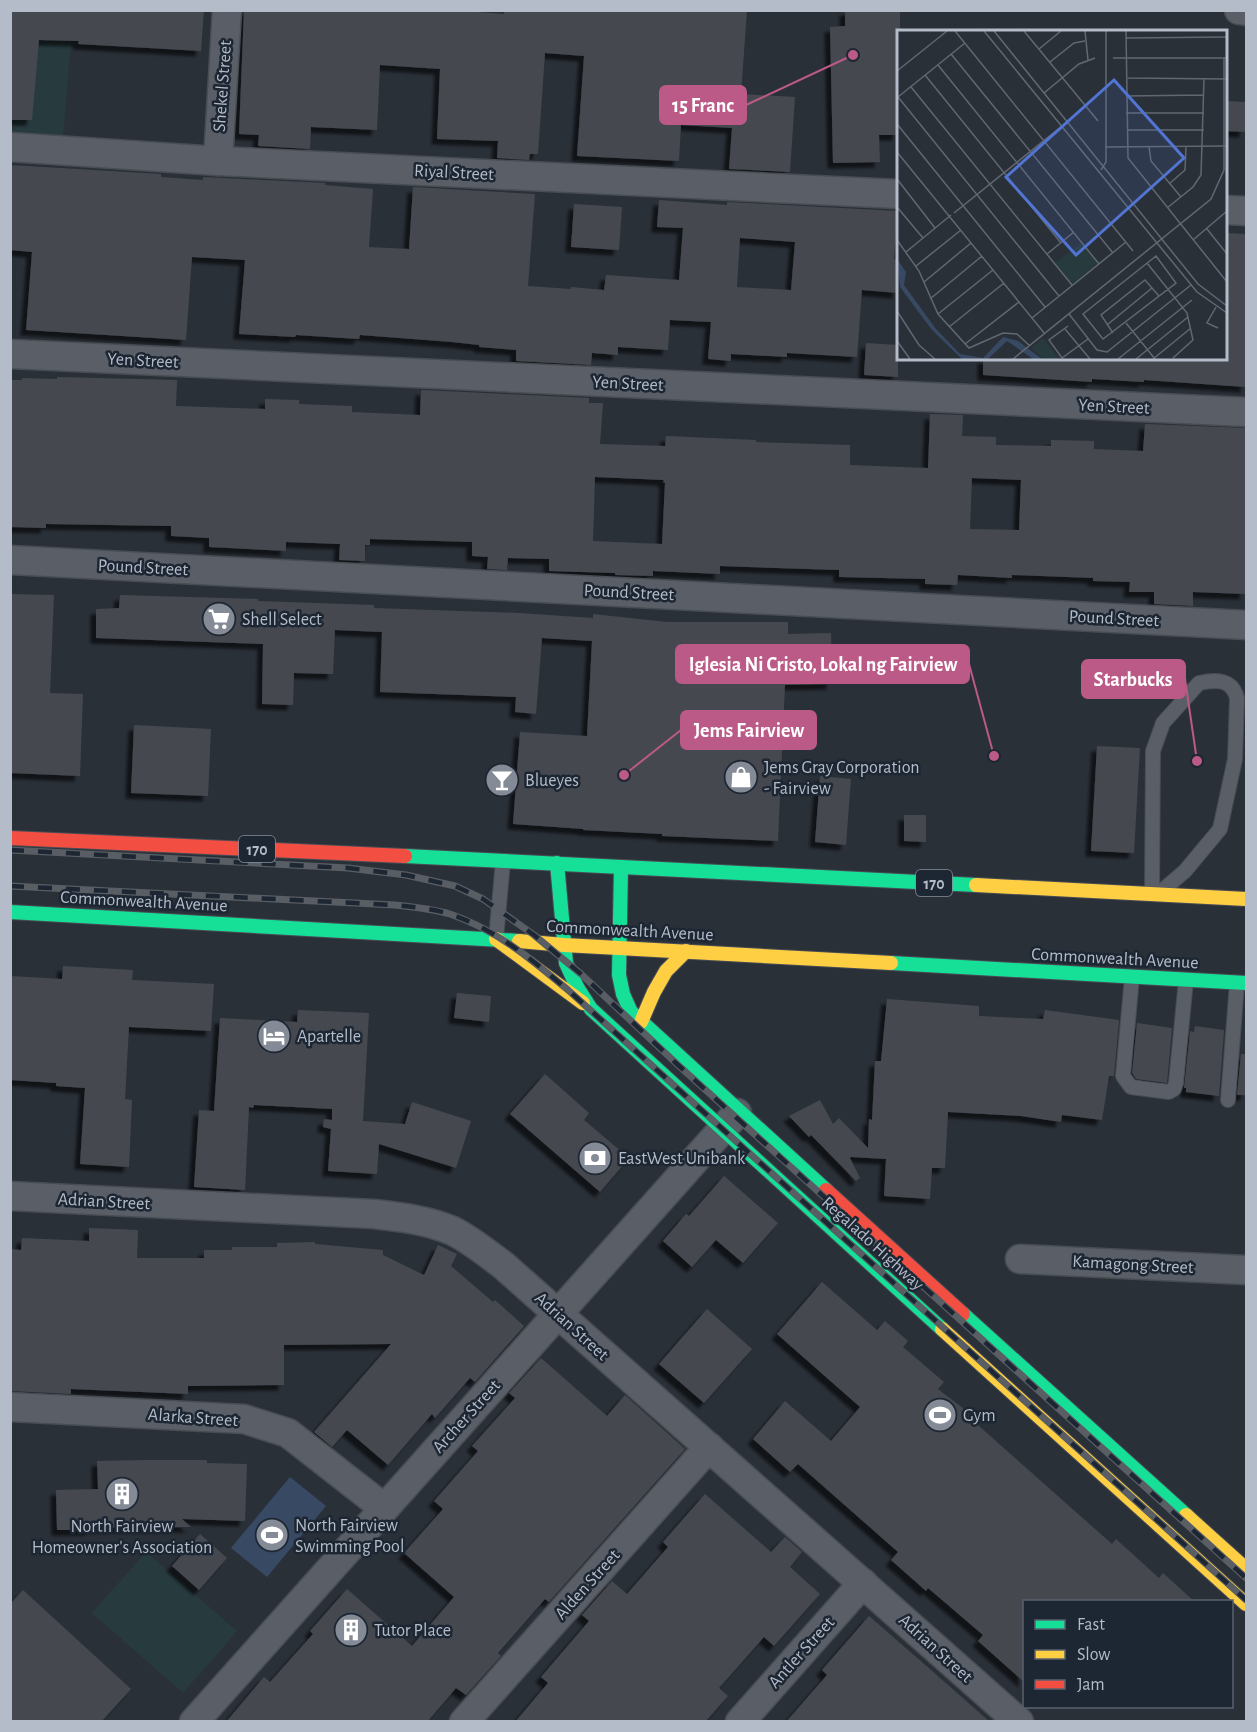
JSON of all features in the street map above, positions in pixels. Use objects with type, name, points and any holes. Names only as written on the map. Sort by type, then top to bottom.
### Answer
[{"type":"main road","name":"170","points":[[10,838],[557,863],[1246,899]]},
{"type":"main road","name":"Regalado Highway","points":[[557,863],[567,963],[571,978],[591,1010],[730,1121],[1246,1569]]},
{"type":"main road","name":"Regalado Highway","points":[[621,867],[619,948],[621,990],[631,1012],[730,1121],[1246,1604]]},
{"type":"main road","name":"Commonwealth Avenue","points":[[10,912],[1242,983]]},
{"type":"main road","points":[[496,939],[591,1010]]},
{"type":"main road","points":[[641,1022],[666,971],[686,951]]},
{"type":"street","name":"Shekel Street","points":[[218,161],[227,10]]},
{"type":"street","points":[[1239,10],[1246,11]]},
{"type":"street","name":"Riyal Street","points":[[10,147],[218,161],[897,194]]},
{"type":"street","points":[[1227,210],[1246,211]]},
{"type":"street","name":"Yen Street","points":[[10,354],[1246,412]]},
{"type":"street","name":"Pound Street","points":[[10,560],[1246,625]]},
{"type":"street","name":"Archer Street","points":[[194,1722],[730,1121]]},
{"type":"street","name":"Adrian Street","points":[[10,1196],[374,1214],[417,1220],[452,1231],[504,1266],[1017,1721]]},
{"type":"street","name":"Kamagong Street","points":[[1020,1259],[1246,1270]]},
{"type":"street","name":"Alarka Street","points":[[10,1407],[244,1419],[288,1433],[384,1508]]},
{"type":"street","name":"Alden Street","points":[[464,1722],[709,1447]]},
{"type":"street","name":"Antler Street","points":[[740,1722],[863,1583]]},
{"type":"lane","points":[[1226,682],[1235,689],[1237,698],[1235,759],[1220,829],[1185,871],[1155,894],[1153,751],[1163,723],[1199,683],[1226,682]]},
{"type":"lane","points":[[496,939],[503,861]]},
{"type":"lane","points":[[1132,977],[1123,1076],[1131,1087],[1169,1092],[1174,1089],[1176,1083],[1186,980]]},
{"type":"lane","points":[[1228,1100],[1242,983]]},
{"type":"green space","points":[[10,11],[74,11],[63,136],[11,133]]},
{"type":"green space","points":[[146,1552],[237,1631],[183,1693],[92,1613]]},
{"type":"water","name":"North Fairview Swimming Pool","points":[[290,1477],[326,1506],[267,1577],[231,1548]]},
{"type":"building","points":[[10,10],[204,10],[201,51],[39,40],[32,120],[10,120]]},
{"type":"building","points":[[244,10],[451,10],[504,14],[504,10],[747,10],[741,94],[795,97],[790,172],[729,169],[732,128],[681,125],[679,161],[577,156],[584,56],[545,53],[538,154],[530,154],[529,160],[497,158],[498,141],[437,139],[440,69],[380,65],[377,130],[311,127],[310,149],[258,146],[259,135],[239,134]]},
{"type":"building","points":[[845,10],[900,10],[900,30],[897,30],[897,135],[879,135],[880,162],[833,163],[830,27],[845,26]]},
{"type":"building","points":[[1227,101],[1246,102],[1245,132],[1227,131]]},
{"type":"building","points":[[10,165],[161,174],[161,177],[203,180],[203,177],[325,183],[325,185],[373,189],[369,247],[409,249],[413,187],[535,194],[528,286],[571,289],[571,287],[604,290],[606,275],[679,280],[683,228],[657,227],[659,200],[727,205],[727,202],[897,211],[894,259],[897,260],[897,293],[862,290],[857,357],[787,353],[787,357],[731,354],[731,361],[708,359],[711,322],[670,320],[668,350],[618,347],[618,355],[592,353],[591,365],[516,361],[516,350],[452,342],[360,335],[359,339],[239,334],[245,260],[192,257],[186,340],[26,330],[32,252],[10,250]],"holes":[[[740,238],[795,242],[791,290],[737,287]]]},
{"type":"building","points":[[574,204],[622,207],[619,250],[571,247]]},
{"type":"building","points":[[1227,233],[1246,234],[1246,387],[1144,380],[1144,382],[1092,379],[1092,382],[983,375],[983,360],[1227,360]]},
{"type":"building","points":[[866,343],[897,345],[898,377],[864,375]]},
{"type":"building","points":[[57,377],[177,380],[176,406],[265,409],[265,399],[299,400],[299,404],[352,406],[352,412],[420,415],[421,390],[589,398],[589,403],[603,403],[600,444],[665,446],[666,436],[850,445],[850,465],[928,468],[930,414],[963,415],[962,436],[996,437],[996,445],[1051,446],[1051,440],[1094,441],[1094,449],[1143,451],[1145,424],[1246,428],[1245,594],[1193,592],[1193,606],[1154,604],[1154,592],[1129,592],[1130,582],[1093,581],[1093,578],[958,575],[957,585],[925,584],[925,579],[839,577],[839,570],[720,566],[720,574],[653,571],[653,576],[615,575],[615,573],[549,571],[549,559],[508,558],[507,570],[487,569],[488,557],[472,556],[472,542],[370,539],[370,545],[365,545],[365,561],[339,560],[340,544],[286,542],[286,551],[209,547],[209,538],[171,536],[171,526],[46,524],[46,528],[10,527],[10,380],[57,379]],"holes":[[[595,477],[664,480],[662,544],[593,541]],[[972,478],[1021,480],[1019,530],[970,529]]]},
{"type":"building","points":[[10,594],[54,595],[50,693],[83,694],[80,776],[10,773]]},
{"type":"building","points":[[120,595],[258,599],[258,601],[374,605],[374,608],[593,618],[593,614],[667,622],[788,622],[788,634],[831,633],[832,684],[785,685],[778,841],[662,836],[662,834],[513,824],[520,732],[587,736],[592,641],[542,638],[536,714],[515,712],[516,697],[380,692],[382,632],[335,630],[333,674],[294,673],[293,705],[262,704],[263,644],[96,638],[96,609],[119,608]]},
{"type":"building","points":[[134,725],[211,729],[208,796],[131,793]]},
{"type":"building","points":[[1097,746],[1140,748],[1134,853],[1091,851]]},
{"type":"building","points":[[820,776],[851,779],[846,845],[815,842]]},
{"type":"building","points":[[904,815],[926,815],[926,842],[904,841]]},
{"type":"building","points":[[63,966],[133,970],[132,980],[214,984],[211,1031],[129,1027],[125,1099],[132,1100],[129,1167],[80,1164],[85,1088],[56,1086],[56,1083],[10,1080],[10,976],[62,979]]},
{"type":"building","points":[[457,993],[491,996],[489,1022],[454,1018]]},
{"type":"building","points":[[887,999],[979,1006],[979,1016],[1043,1019],[1045,1010],[1119,1020],[1114,1076],[1109,1076],[1102,1120],[1062,1115],[1061,1122],[1021,1116],[948,1112],[945,1168],[932,1168],[930,1199],[884,1196],[886,1159],[851,1157],[860,1178],[856,1181],[789,1116],[820,1100],[833,1124],[839,1118],[868,1148],[875,1061],[881,1061]]},
{"type":"building","points":[[298,1010],[369,1013],[363,1121],[405,1124],[412,1102],[471,1121],[456,1168],[379,1144],[377,1174],[328,1171],[331,1129],[323,1127],[324,1119],[332,1120],[332,1109],[254,1105],[253,1108],[249,1107],[245,1190],[194,1187],[199,1110],[214,1111],[220,1018],[297,1022]]},
{"type":"building","points":[[1137,1023],[1172,1028],[1167,1083],[1136,1079],[1132,1073]]},
{"type":"building","points":[[1195,1026],[1224,1030],[1219,1096],[1186,1092],[1184,1088],[1190,1031],[1194,1032]]},
{"type":"building","points":[[1241,1054],[1246,1054],[1246,1095],[1237,1095]]},
{"type":"building","points":[[545,1074],[589,1113],[584,1120],[629,1158],[600,1192],[510,1114]]},
{"type":"building","points":[[724,1176],[778,1223],[743,1263],[716,1240],[692,1267],[663,1241],[686,1214],[689,1216]]},
{"type":"building","points":[[89,1228],[138,1230],[137,1258],[204,1258],[204,1250],[232,1250],[232,1247],[277,1247],[277,1243],[315,1242],[315,1244],[383,1250],[383,1255],[424,1275],[438,1245],[457,1254],[451,1266],[524,1326],[475,1382],[470,1378],[435,1418],[432,1414],[388,1465],[347,1430],[332,1447],[314,1432],[391,1344],[284,1345],[284,1385],[188,1386],[188,1394],[71,1389],[71,1394],[10,1391],[10,1249],[21,1250],[22,1238],[89,1241]]},
{"type":"building","points":[[822,1282],[877,1330],[885,1321],[908,1341],[903,1347],[944,1382],[938,1389],[964,1409],[962,1411],[1112,1544],[1116,1539],[1159,1578],[1163,1573],[1193,1600],[1023,1600],[1023,1681],[978,1641],[983,1635],[928,1588],[926,1591],[891,1560],[898,1552],[798,1464],[790,1472],[753,1439],[785,1401],[831,1441],[860,1407],[777,1334]]},
{"type":"building","points":[[707,1309],[752,1349],[704,1403],[659,1364]]},
{"type":"building","points":[[541,1358],[607,1416],[625,1395],[685,1449],[549,1602],[545,1599],[498,1653],[501,1656],[466,1695],[456,1688],[427,1722],[226,1722],[264,1677],[270,1682],[313,1634],[310,1631],[347,1589],[412,1646],[454,1597],[404,1553],[443,1509],[434,1501],[478,1451],[472,1446],[515,1398],[509,1393]]},
{"type":"building","points":[[207,1460],[207,1463],[247,1464],[245,1521],[182,1519],[191,1527],[57,1530],[56,1490],[98,1489],[97,1461]]},
{"type":"building","points":[[705,1494],[771,1552],[785,1537],[802,1552],[790,1567],[820,1594],[774,1646],[764,1637],[719,1688],[728,1696],[705,1722],[515,1722],[548,1683],[541,1677],[589,1621],[582,1615],[612,1581],[627,1594],[668,1547],[663,1542]]},
{"type":"building","points":[[200,1534],[227,1558],[199,1590],[172,1566]]},
{"type":"building","points":[[23,1590],[131,1689],[101,1722],[10,1722],[10,1604]]},
{"type":"building","points":[[869,1616],[990,1722],[786,1722],[827,1675],[822,1670]]},
{"type":"railway","points":[[10,850],[348,868],[406,875],[455,886],[483,899],[534,935],[581,974],[678,1065],[1246,1578]]},
{"type":"railway","points":[[10,886],[395,905],[450,914],[483,928],[527,957],[568,990],[1246,1600]]},
{"type":"traffic: fast","points":[[405,856],[976,885]]},
{"type":"traffic: fast","points":[[557,863],[566,963],[591,1009],[942,1329]]},
{"type":"traffic: fast","points":[[621,867],[619,975],[623,994],[631,1012],[826,1190]]},
{"type":"traffic: fast","points":[[10,912],[519,941]]},
{"type":"traffic: fast","points":[[891,963],[1246,983]]},
{"type":"traffic: fast","points":[[963,1314],[1186,1515]]},
{"type":"traffic: slow","points":[[976,885],[1246,899]]},
{"type":"traffic: slow","points":[[496,939],[583,1003]]},
{"type":"traffic: slow","points":[[519,941],[891,963]]},
{"type":"traffic: slow","points":[[641,1022],[666,971],[686,951]]},
{"type":"traffic: slow","points":[[942,1329],[1246,1604]]},
{"type":"traffic: slow","points":[[1186,1515],[1246,1569]]},
{"type":"traffic: jam","points":[[10,838],[405,856]]},
{"type":"traffic: jam","points":[[826,1190],[963,1314]]},
{"type":"place","name":"15 Franc","points":[[853,55]]},
{"type":"place","name":"Shell Select","points":[[219,619]]},
{"type":"place","name":"Iglesia Ni Cristo, Lokal ng Fairview","points":[[994,756]]},
{"type":"place","name":"Starbucks","points":[[1197,761]]},
{"type":"place","name":"Jems Fairview","points":[[624,775]]},
{"type":"place","name":"Jems Gray Corporation - Fairview","points":[[741,777]]},
{"type":"place","name":"Blueyes","points":[[502,780]]},
{"type":"place","name":"Apartelle","points":[[274,1036]]},
{"type":"place","name":"EastWest Unibank","points":[[595,1158]]},
{"type":"place","name":"Gym","points":[[940,1415]]},
{"type":"place","name":"North Fairview Homeowner's Association","points":[[122,1494]]},
{"type":"place","name":"North Fairview Swimming Pool","points":[[272,1535]]},
{"type":"place","name":"Tutor Place","points":[[351,1630]]}]
